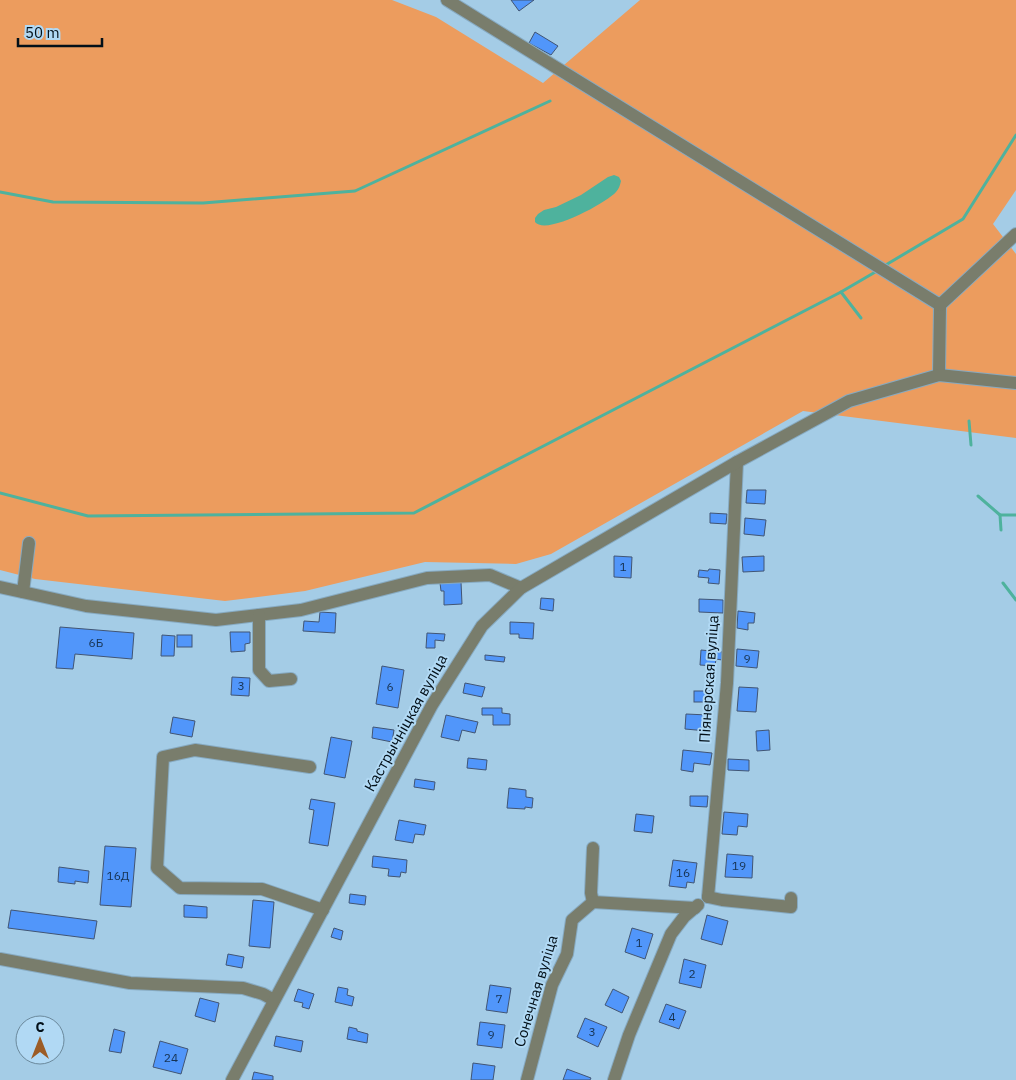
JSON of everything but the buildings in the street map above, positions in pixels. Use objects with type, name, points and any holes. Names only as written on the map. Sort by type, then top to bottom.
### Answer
[{"type":"street","points":[[447,0],[940,305]]},
{"type":"street","points":[[1016,235],[940,305],[940,375],[1016,383]]},
{"type":"street","name":"Кастрычніцкая вуліца","points":[[232,1080],[432,705],[482,626],[521,588],[737,462],[849,401],[940,375]]},
{"type":"street","name":"Піянерская вуліца","points":[[708,897],[727,683],[737,462]]},
{"type":"street","points":[[23,592],[29,543]]},
{"type":"street","points":[[0,587],[113,610],[207,620],[301,610],[427,578],[490,575],[521,588]]},
{"type":"street","points":[[259,615],[260,670],[269,681],[292,679]]},
{"type":"street","points":[[310,767],[195,750],[163,757],[157,868],[180,888],[262,889],[323,910]]},
{"type":"street","points":[[593,848],[591,893],[593,902],[695,908]]},
{"type":"street","points":[[614,1080],[629,1035],[671,934],[684,917],[708,897],[791,907],[791,898]]},
{"type":"street","name":"Сонечная вуліца","points":[[528,1080],[552,985],[567,954],[572,920],[593,902]]},
{"type":"street","points":[[0,959],[130,983],[243,988],[263,994],[274,1000]]},
{"type":"shaded area","points":[[0,0],[392,0],[436,17],[543,83],[640,0],[1016,0],[1016,190],[993,224],[1016,254],[1016,438],[803,411],[551,554],[516,564],[425,562],[305,591],[225,601],[35,579],[0,570]]},
{"type":"shaded area","points":[[614,175],[619,177],[621,181],[619,188],[601,203],[563,222],[541,225],[535,222],[538,214],[544,210],[556,207],[581,195]]},
{"type":"waterway","points":[[0,192],[53,202],[203,203],[355,191],[550,101]]},
{"type":"waterway","points":[[884,266],[963,219],[1016,135]]},
{"type":"waterway","points":[[0,493],[88,516],[414,513],[841,292],[877,271]]},
{"type":"waterway","points":[[841,292],[861,318]]},
{"type":"waterway","points":[[969,421],[971,445]]},
{"type":"waterway","points":[[978,496],[1000,515],[1016,515]]},
{"type":"waterway","points":[[1000,515],[1001,530]]},
{"type":"waterway","points":[[1003,583],[1016,600]]}]
